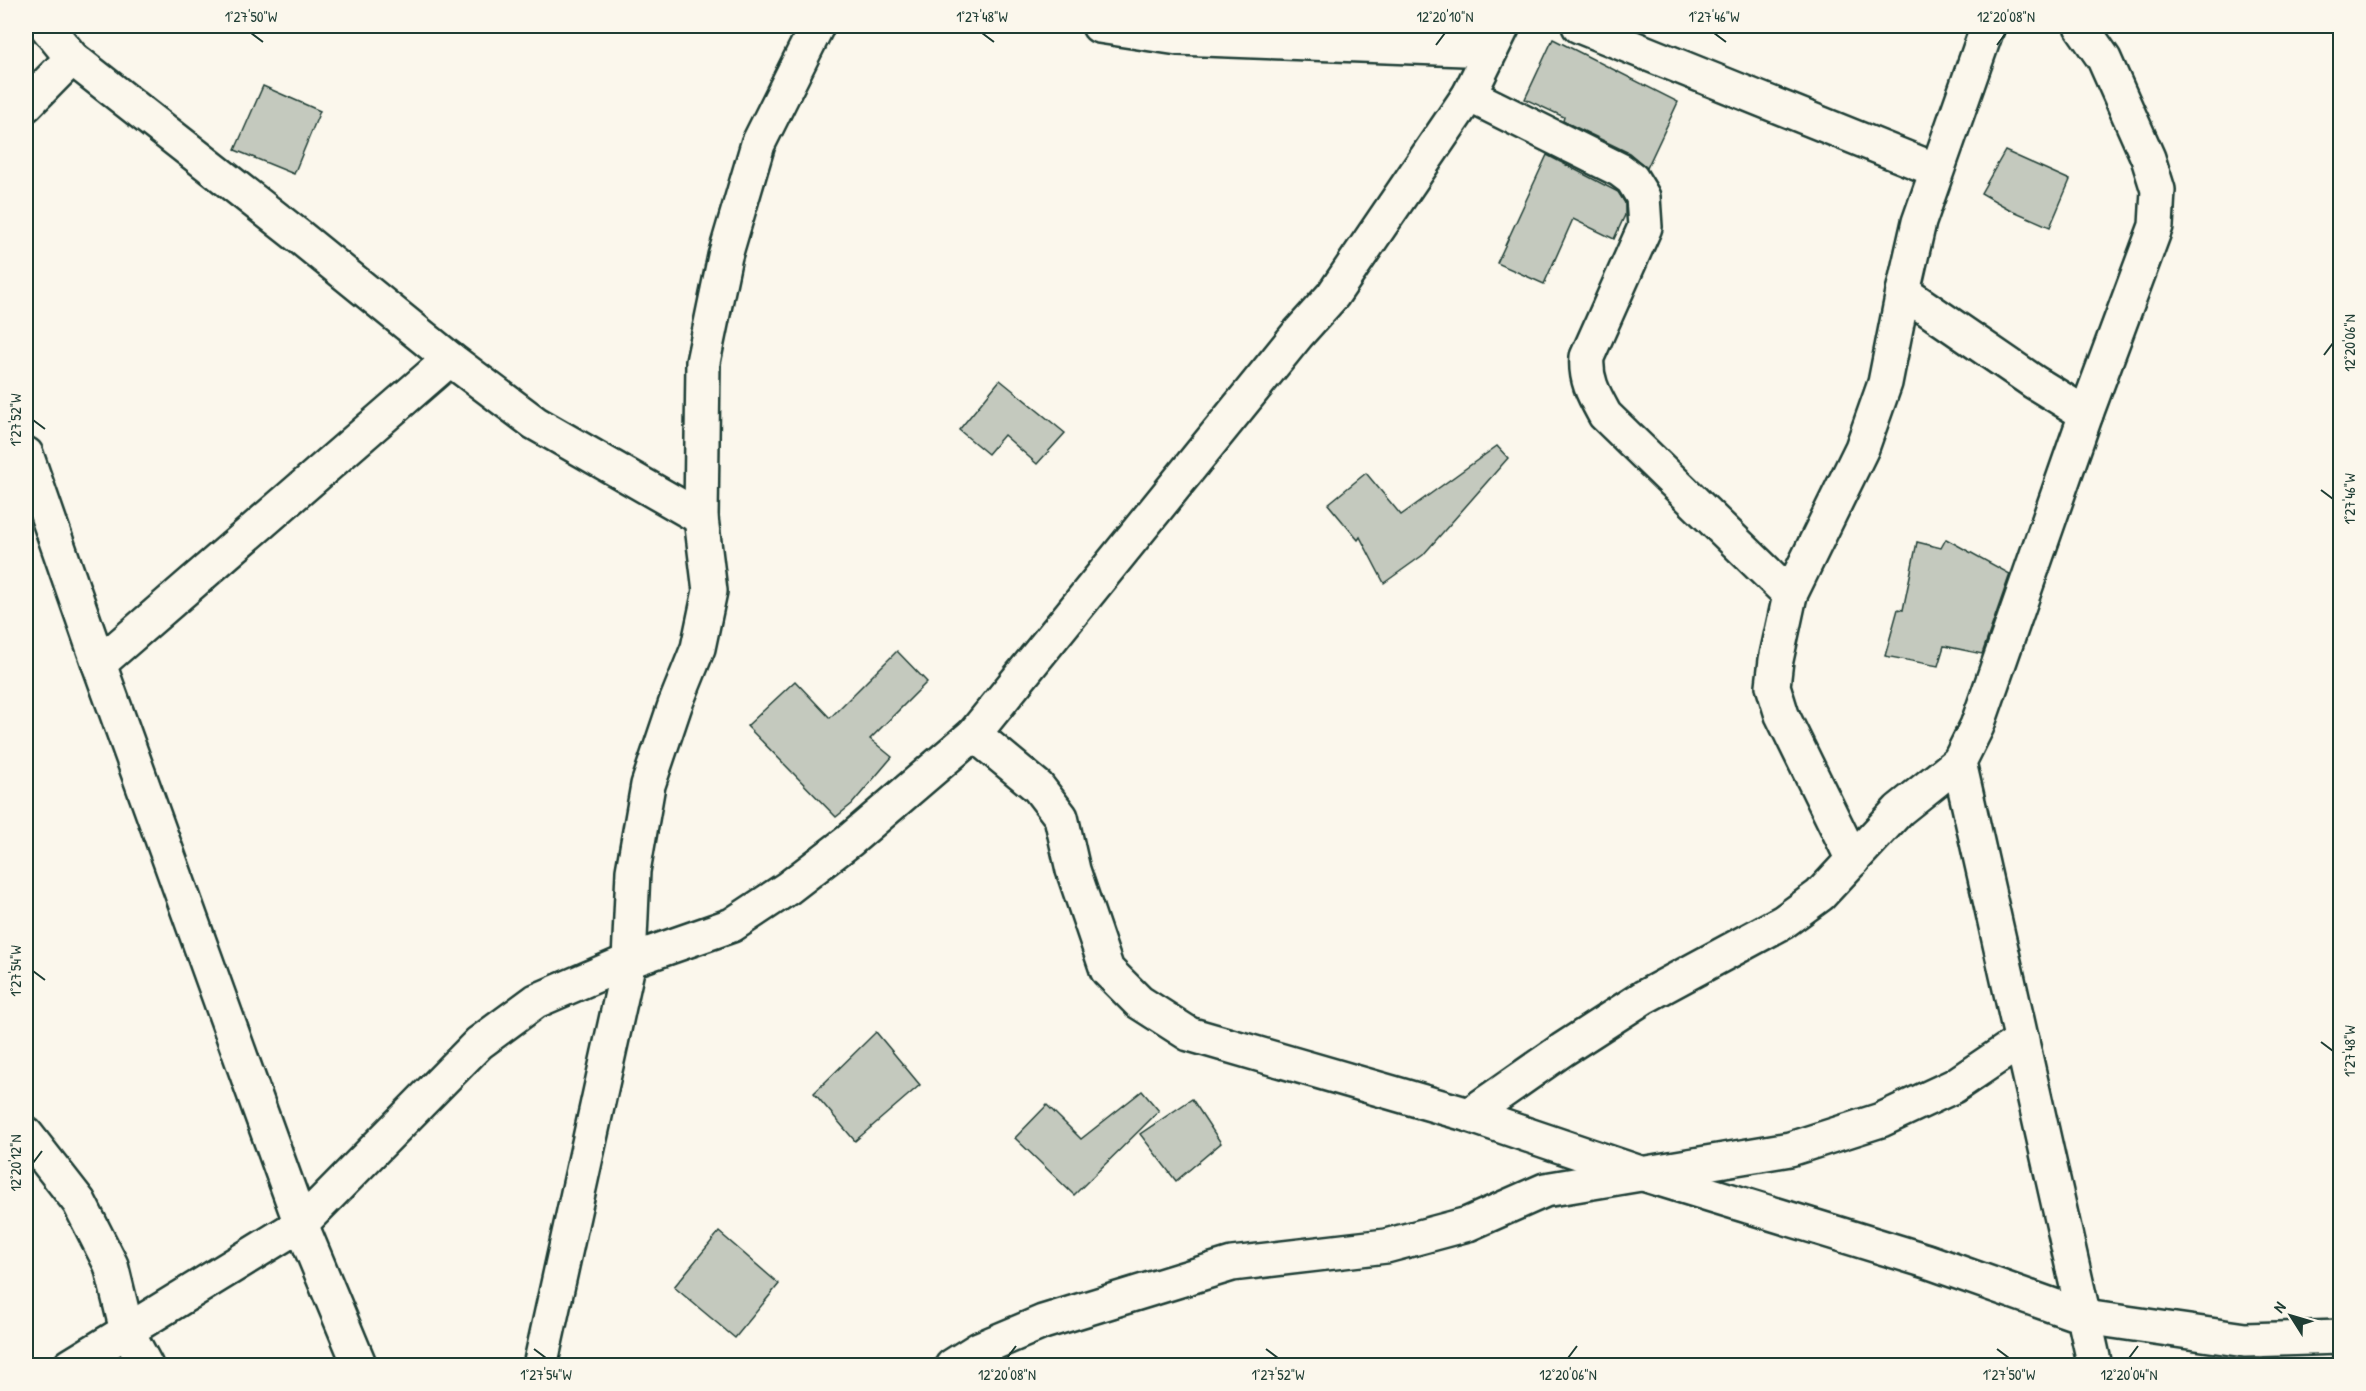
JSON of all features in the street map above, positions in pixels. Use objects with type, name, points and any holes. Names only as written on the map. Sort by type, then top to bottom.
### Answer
[{"type":"street","points":[[46,26],[72,58],[301,237],[450,359],[535,423],[701,518]]},
{"type":"street","points":[[540,1365],[629,961],[633,872],[648,785],[675,705],[698,648],[710,591],[701,518],[703,362],[725,256],[758,144],[817,26]]},
{"type":"street","points":[[70,1365],[301,1224],[479,1043],[536,1001],[629,961],[732,924],[788,888],[849,841],[974,734],[1297,335],[1333,295],[1469,95],[1497,38],[1178,38],[1099,26]]},
{"type":"street","points":[[1579,26],[1936,170]]},
{"type":"street","points":[[1853,860],[1782,715],[1773,686],[1790,595],[1862,448],[1885,382],[1919,222],[1988,26]]},
{"type":"street","points":[[1469,1115],[1562,1050],[1644,997],[1783,922],[1820,895],[1899,810],[1959,762],[1977,726],[2086,414],[2156,226],[2157,190],[2148,158],[2104,59],[2081,26]]},
{"type":"street","points":[[26,105],[72,58]]},
{"type":"street","points":[[1469,95],[1620,170],[1632,179],[1643,197],[1645,227],[1587,357],[1586,369],[1589,386],[1605,415],[1790,595]]},
{"type":"street","points":[[1903,292],[2034,382],[2086,414]]},
{"type":"street","points":[[99,664],[450,359]]},
{"type":"street","points":[[26,454],[99,664],[301,1224],[360,1365]]},
{"type":"street","points":[[974,734],[1038,787],[1061,817],[1073,870],[1107,970],[1139,1002],[1189,1034],[1469,1115],[1640,1173],[1926,1261],[2085,1317],[2245,1341],[2340,1337]]},
{"type":"street","points":[[1959,762],[2095,1365]]},
{"type":"street","points":[[952,1365],[979,1349],[1043,1322],[1232,1264],[1386,1246],[1468,1224],[1545,1190],[1790,1149],[1881,1120],[1954,1086],[2022,1040]]},
{"type":"street","points":[[26,1134],[79,1202],[111,1265],[127,1331],[146,1365]]},
{"type":"building","points":[[1553,39],[1678,102],[1647,168],[1629,153],[1563,121],[1564,117],[1525,99]]},
{"type":"building","points":[[263,86],[320,111],[294,174],[235,150]]},
{"type":"building","points":[[2005,151],[2070,180],[2050,227],[2009,209],[1981,193]]},
{"type":"building","points":[[1547,155],[1618,192],[1625,203],[1625,215],[1614,239],[1573,219],[1544,284],[1497,263]]},
{"type":"building","points":[[1000,380],[1065,433],[1037,464],[1004,435],[988,454],[959,430]]},
{"type":"building","points":[[1497,446],[1508,458],[1423,555],[1384,583],[1360,537],[1358,540],[1328,504],[1366,473],[1401,515]]},
{"type":"building","points":[[1946,539],[2010,574],[1982,654],[1944,646],[1938,666],[1885,656],[1898,609],[1903,610],[1917,542],[1941,548]]},
{"type":"building","points":[[897,651],[927,682],[870,739],[892,757],[852,804],[836,817],[747,726],[795,681],[830,718]]},
{"type":"building","points":[[876,1032],[920,1085],[855,1141],[814,1093]]},
{"type":"building","points":[[1142,1091],[1159,1111],[1074,1195],[1015,1138],[1047,1105],[1081,1139]]},
{"type":"building","points":[[1192,1099],[1221,1143],[1176,1181],[1140,1134]]},
{"type":"building","points":[[719,1232],[779,1284],[735,1338],[674,1287]]}]
